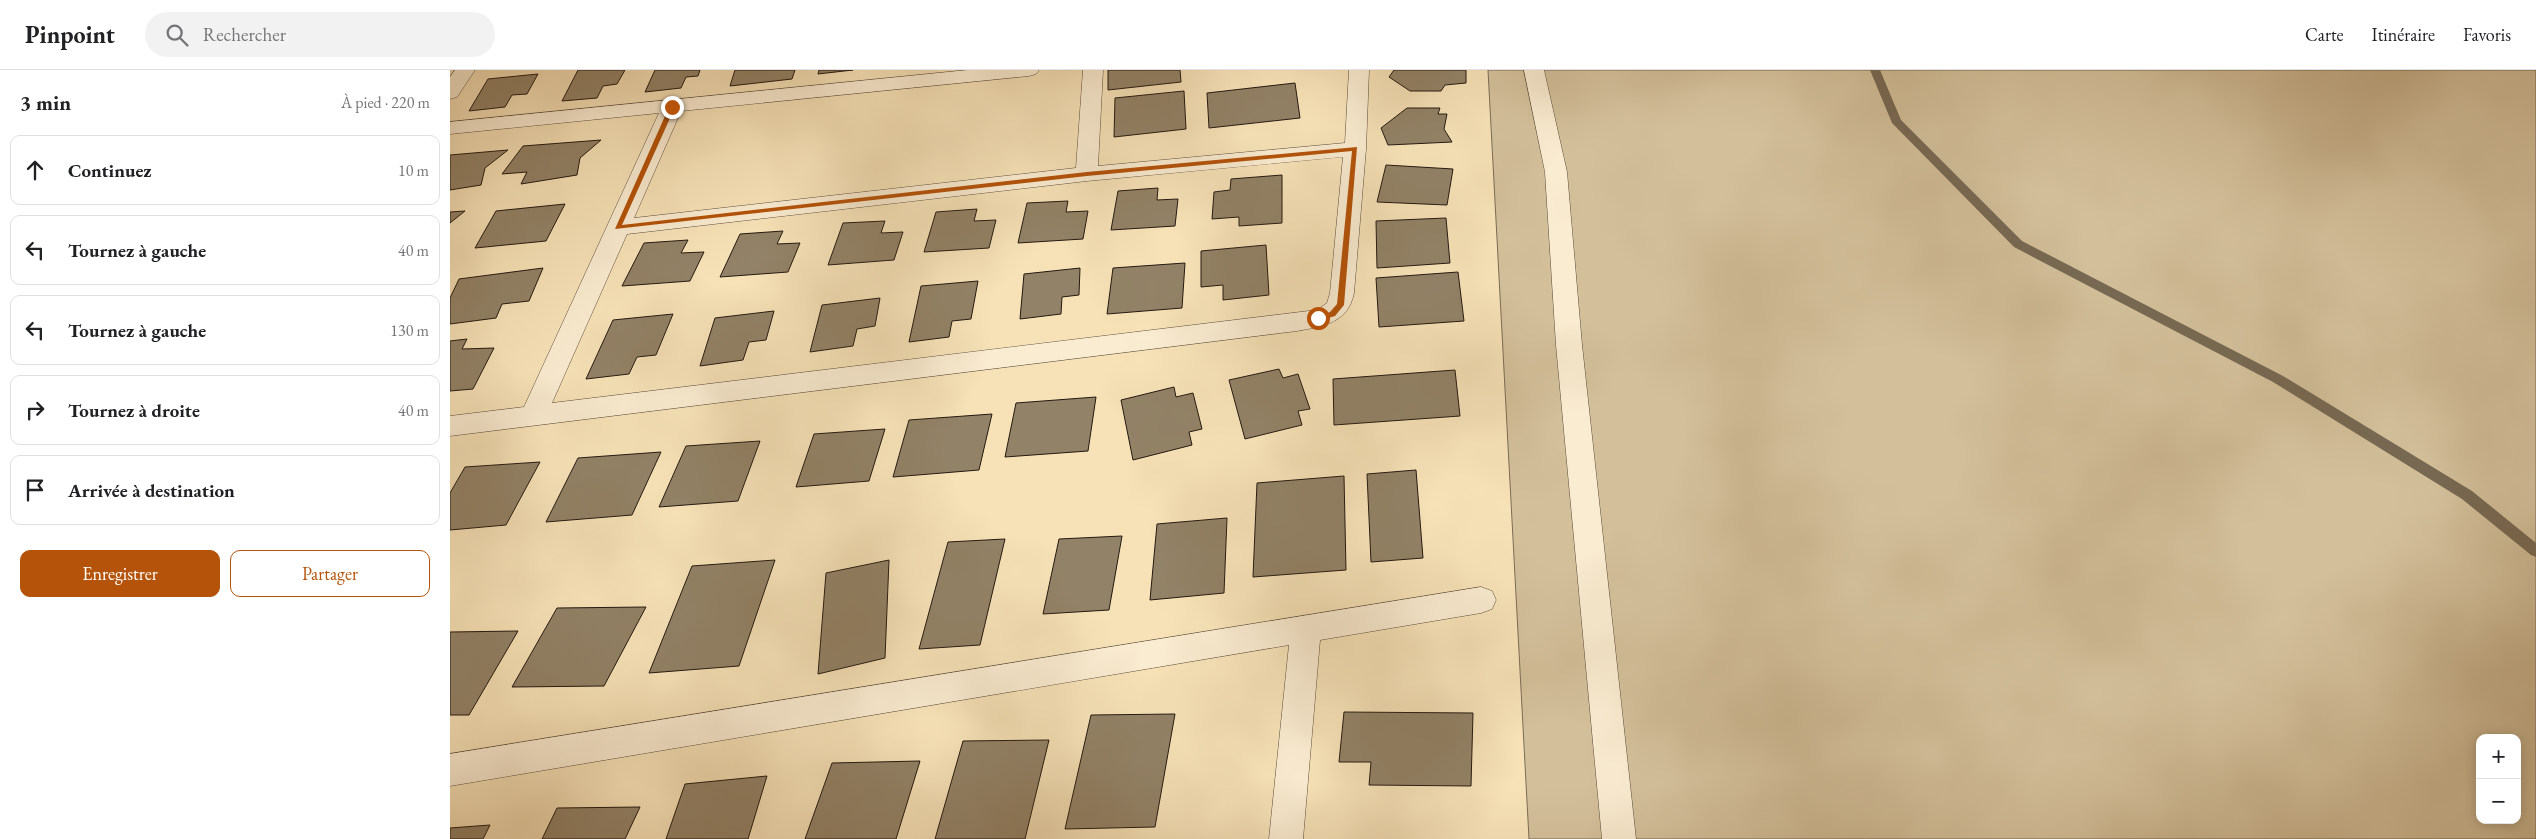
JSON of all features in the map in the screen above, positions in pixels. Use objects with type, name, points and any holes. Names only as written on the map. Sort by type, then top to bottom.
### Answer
[{"type":"street","points":[[450,93],[465,70]]},
{"type":"street","points":[[450,128],[1028,70]]},
{"type":"street","points":[[1087,174],[1094,70]]},
{"type":"street","points":[[450,426],[1297,322],[1332,314],[1340,305],[1355,149],[1359,70]]},
{"type":"street","points":[[1534,70],[1556,172],[1570,355],[1618,839]]},
{"type":"street","points":[[533,416],[672,107]]},
{"type":"street","points":[[618,227],[1087,174],[1355,149]]},
{"type":"street","points":[[450,770],[1481,600]]},
{"type":"street","points":[[1286,839],[1306,628]]},
{"type":"shaded area","points":[[1488,70],[2536,70],[2536,839],[1529,839]]},
{"type":"building","points":[[578,70],[625,70],[617,84],[603,86],[597,98],[562,101]]},
{"type":"building","points":[[655,70],[700,70],[698,76],[686,77],[681,88],[645,92]]},
{"type":"building","points":[[735,70],[795,70],[792,79],[730,86]]},
{"type":"building","points":[[819,70],[853,70],[818,74]]},
{"type":"building","points":[[1108,70],[1180,70],[1181,82],[1108,90]]},
{"type":"building","points":[[1394,70],[1466,70],[1466,83],[1445,85],[1441,91],[1410,91],[1389,77]]},
{"type":"building","points":[[538,74],[527,94],[512,95],[505,107],[469,111],[488,79]]},
{"type":"building","points":[[1295,83],[1300,118],[1209,128],[1207,93]]},
{"type":"building","points":[[1184,91],[1186,129],[1114,137],[1115,98]]},
{"type":"building","points":[[1407,108],[1440,108],[1438,114],[1447,114],[1444,129],[1452,142],[1388,145],[1381,128]]},
{"type":"building","points":[[601,140],[580,158],[577,175],[521,184],[527,172],[502,174],[523,146]]},
{"type":"building","points":[[508,150],[485,168],[481,185],[450,190],[450,155]]},
{"type":"building","points":[[1386,165],[1453,169],[1447,205],[1377,202]]},
{"type":"building","points":[[1282,175],[1282,223],[1239,226],[1239,217],[1212,219],[1214,192],[1230,190],[1231,179]]},
{"type":"building","points":[[1158,188],[1157,200],[1178,199],[1175,226],[1111,230],[1118,191]]},
{"type":"building","points":[[1068,201],[1066,212],[1088,211],[1083,239],[1018,243],[1027,203]]},
{"type":"building","points":[[565,204],[546,241],[475,248],[496,211]]},
{"type":"building","points":[[977,209],[974,221],[996,220],[989,248],[924,252],[936,212]]},
{"type":"building","points":[[465,211],[450,223],[450,212]]},
{"type":"building","points":[[1446,218],[1450,263],[1377,268],[1376,221]]},
{"type":"building","points":[[885,221],[881,233],[903,232],[894,260],[828,265],[843,223]]},
{"type":"building","points":[[783,231],[777,244],[800,243],[788,272],[720,277],[740,234]]},
{"type":"building","points":[[688,240],[681,253],[704,252],[690,281],[622,286],[644,243]]},
{"type":"building","points":[[1266,245],[1269,295],[1223,300],[1223,285],[1201,287],[1201,251]]},
{"type":"building","points":[[1185,263],[1182,308],[1107,314],[1113,268]]},
{"type":"building","points":[[543,268],[529,301],[502,304],[496,318],[450,324],[450,298],[459,279]]},
{"type":"building","points":[[1080,268],[1079,295],[1062,297],[1061,314],[1020,319],[1024,274]]},
{"type":"building","points":[[1458,272],[1464,321],[1379,327],[1376,278]]},
{"type":"building","points":[[978,281],[971,319],[952,321],[949,337],[909,342],[921,286]]},
{"type":"building","points":[[880,298],[875,326],[857,329],[853,346],[810,352],[822,305]]},
{"type":"building","points":[[774,311],[766,340],[749,342],[743,360],[700,366],[715,318]]},
{"type":"building","points":[[673,314],[656,355],[637,357],[629,374],[586,379],[613,320]]},
{"type":"building","points":[[467,339],[462,349],[494,348],[473,389],[450,391],[450,341]]},
{"type":"building","points":[[1279,369],[1283,378],[1298,374],[1310,409],[1298,411],[1302,425],[1245,439],[1229,380]]},
{"type":"building","points":[[1455,370],[1460,416],[1334,425],[1333,379]]},
{"type":"building","points":[[1174,387],[1176,397],[1193,393],[1202,429],[1189,432],[1192,445],[1133,460],[1121,400]]},
{"type":"building","points":[[1096,397],[1088,451],[1005,457],[1016,403]]},
{"type":"building","points":[[992,414],[979,470],[893,477],[909,420]]},
{"type":"building","points":[[885,429],[869,481],[796,487],[814,434]]},
{"type":"building","points":[[760,441],[738,501],[659,507],[686,446]]},
{"type":"building","points":[[661,452],[632,515],[546,522],[578,458]]},
{"type":"building","points":[[540,462],[506,525],[450,530],[450,493],[465,467]]},
{"type":"building","points":[[1416,470],[1423,558],[1371,562],[1367,474]]},
{"type":"building","points":[[1344,476],[1346,570],[1253,577],[1257,483]]},
{"type":"building","points":[[1227,518],[1224,593],[1150,600],[1157,524]]},
{"type":"building","points":[[1122,536],[1109,610],[1043,614],[1059,539]]},
{"type":"building","points":[[1005,539],[980,645],[919,649],[948,542]]},
{"type":"building","points":[[775,560],[739,666],[649,673],[692,566]]},
{"type":"building","points":[[889,560],[885,658],[818,674],[826,573]]},
{"type":"building","points":[[646,607],[604,686],[512,687],[557,608]]},
{"type":"building","points":[[518,631],[469,715],[450,715],[450,632]]},
{"type":"building","points":[[1344,712],[1473,713],[1471,786],[1369,785],[1371,762],[1339,762]]},
{"type":"building","points":[[1175,714],[1155,827],[1065,829],[1091,715]]},
{"type":"building","points":[[1049,740],[1025,839],[935,839],[963,741]]},
{"type":"building","points":[[920,761],[896,839],[805,839],[832,763]]},
{"type":"building","points":[[767,776],[748,839],[666,839],[685,784]]},
{"type":"building","points":[[640,807],[625,839],[542,839],[557,808]]},
{"type":"building","points":[[490,825],[483,839],[450,839],[450,828]]},
{"type":"waterway","points":[[1875,70],[1896,121],[2018,244],[2278,379],[2467,495],[2536,551]]},
{"type":"route","points":[[672,107],[618,227],[1087,174],[1355,149],[1340,305],[1332,314],[1318,318]]}]
